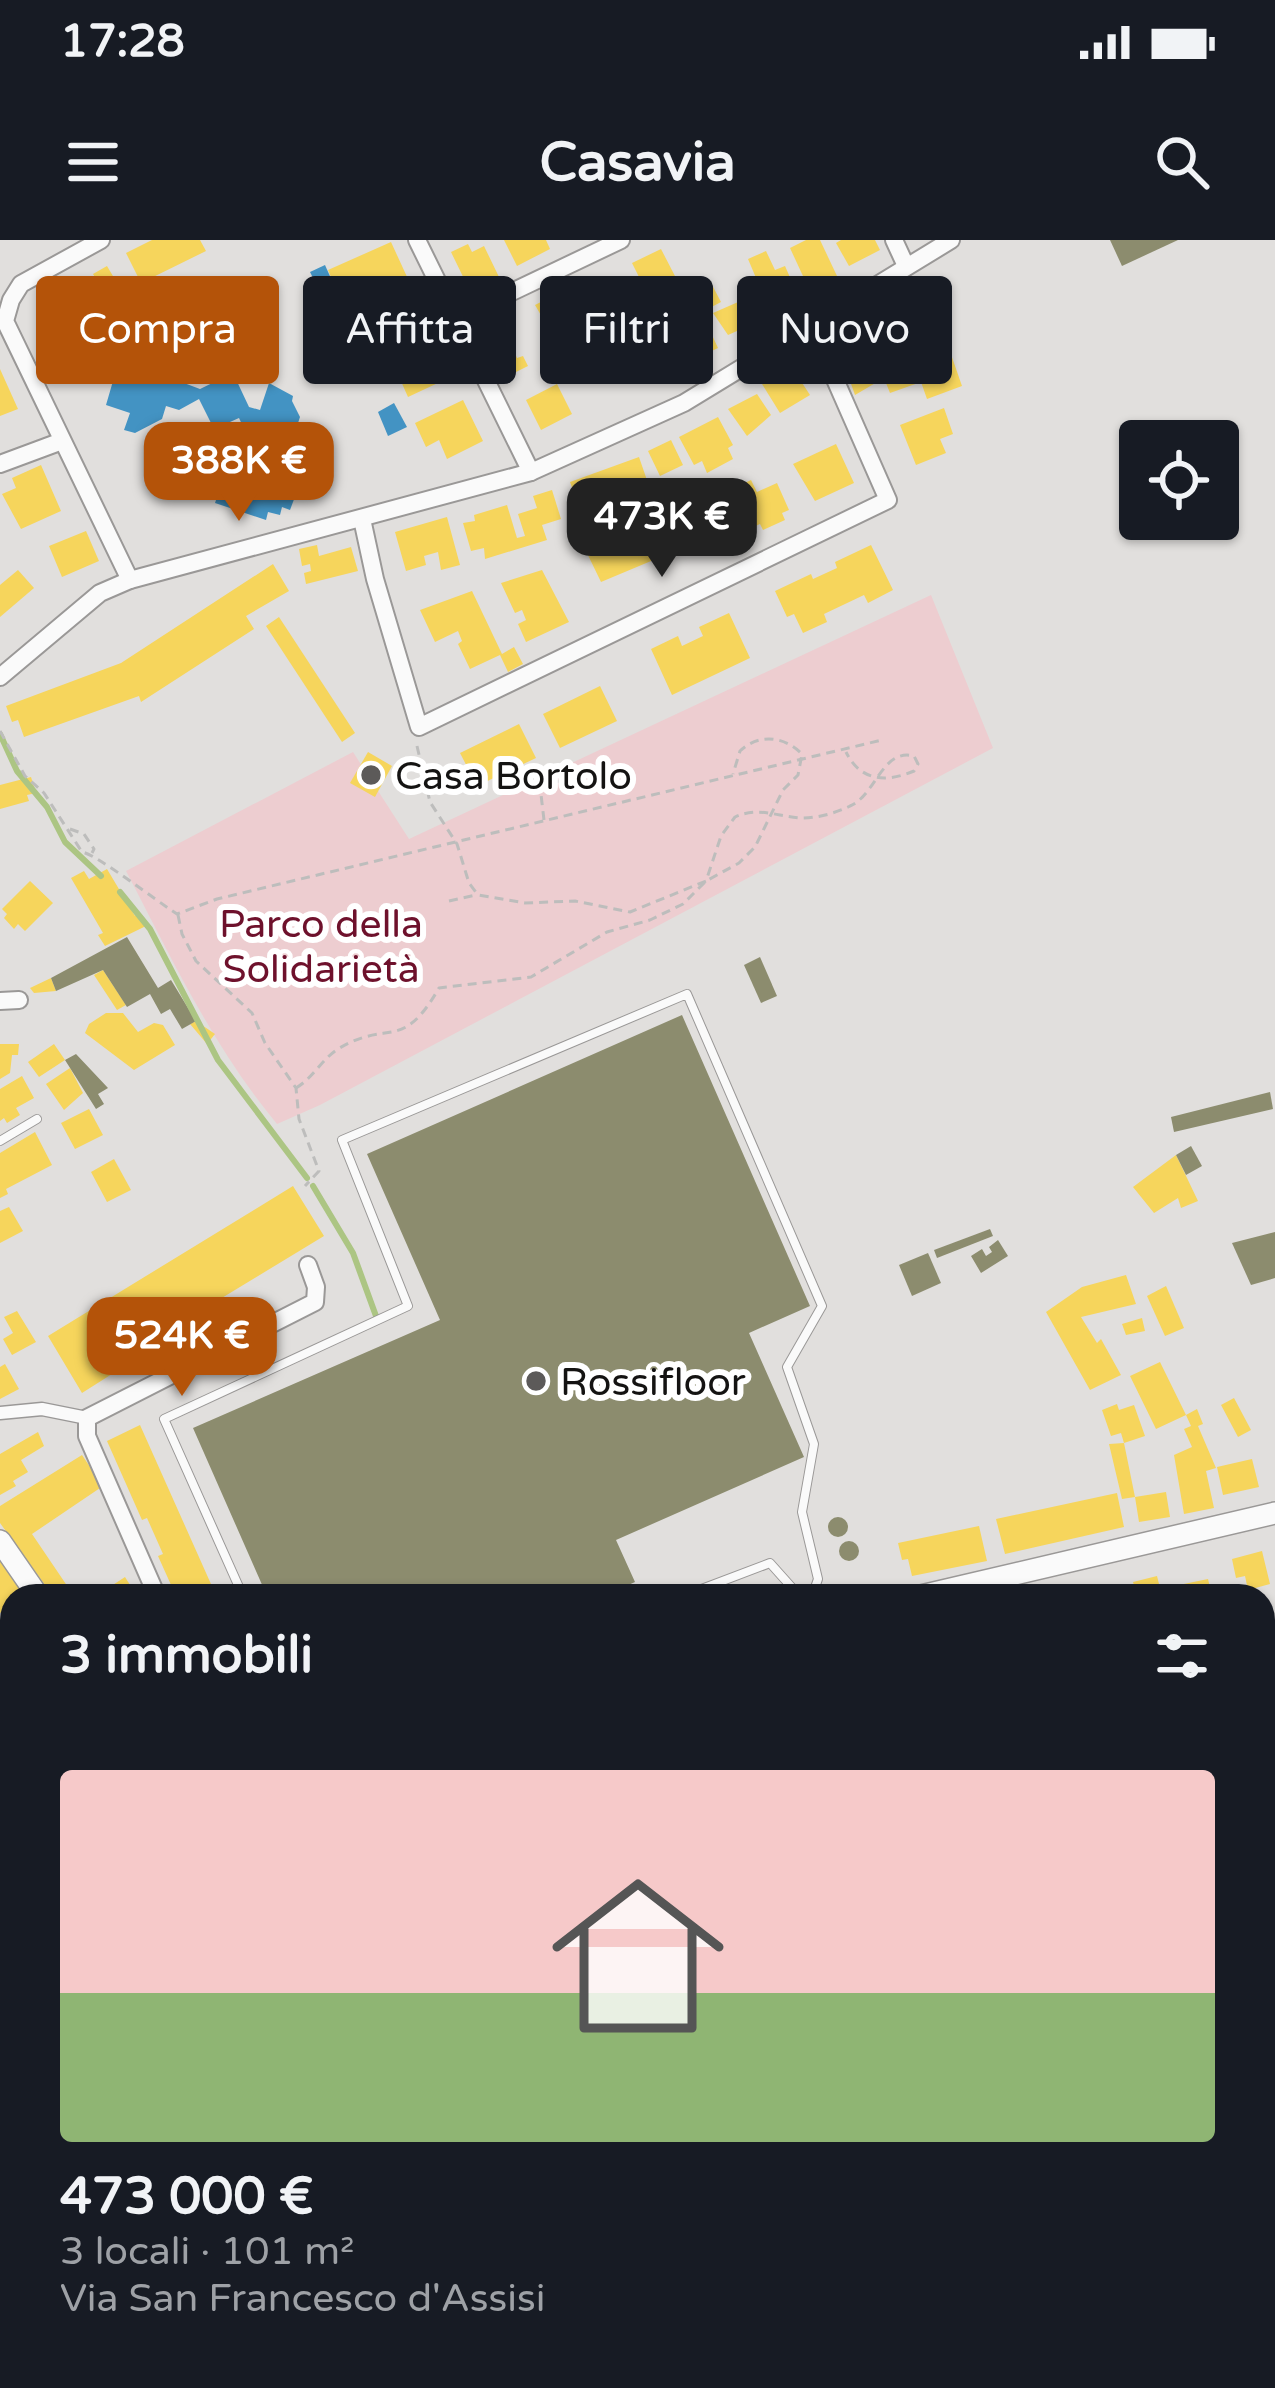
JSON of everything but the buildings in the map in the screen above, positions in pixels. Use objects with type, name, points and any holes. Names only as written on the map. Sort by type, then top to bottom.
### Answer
[{"type":"street","points":[[101,240],[21,284],[5,321],[130,580]]},
{"type":"street","points":[[417,240],[434,276]]},
{"type":"street","points":[[516,291],[621,240]]},
{"type":"street","points":[[894,240],[907,266]]},
{"type":"street","points":[[891,276],[951,240]]},
{"type":"street","points":[[0,677],[100,593],[130,580],[531,472],[684,403],[737,372]]},
{"type":"street","points":[[487,384],[531,472]]},
{"type":"street","points":[[362,519],[374,579],[418,727],[888,500],[837,384]]},
{"type":"street","points":[[0,464],[62,441]]},
{"type":"street","points":[[0,1413],[42,1409],[87,1418],[315,1302],[316,1287],[308,1264]]},
{"type":"street","points":[[87,1418],[88,1436],[153,1584]]},
{"type":"street","points":[[972,1584],[1275,1513]]},
{"type":"street","points":[[1,1544],[29,1584]]},
{"type":"lane","points":[[238,1584],[164,1419],[408,1306],[342,1140],[687,994],[822,1306],[787,1366],[814,1444],[802,1512],[816,1584]]},
{"type":"lane","points":[[0,1141],[37,1119]]},
{"type":"lane","points":[[715,1584],[770,1563],[789,1584]]},
{"type":"path","points":[[418,727],[425,787],[457,844],[469,883],[478,895]]},
{"type":"path","points":[[0,731],[25,776],[44,793],[82,852],[92,853],[178,914],[196,961],[252,1013],[265,1043],[296,1088],[298,1119],[319,1171],[305,1186]]},
{"type":"path","points":[[449,901],[478,895],[525,903],[575,901],[629,912],[706,880],[747,856],[783,790],[798,775],[802,759],[789,744],[758,739],[740,751],[733,777]]},
{"type":"path","points":[[178,914],[218,899],[882,740]]},
{"type":"path","points":[[296,1088],[340,1048],[364,1036],[391,1035],[410,1026],[426,1012],[440,988],[531,977],[607,932],[650,920],[683,904],[706,880],[721,836],[735,817],[746,812],[799,818],[829,813],[863,799],[879,778],[886,765],[898,756],[906,753],[917,760],[914,771],[879,778],[858,772],[845,748]]},
{"type":"path","points":[[545,821],[540,786],[589,773],[592,786]]},
{"type":"path","points":[[68,829],[83,834],[92,853]]},
{"type":"green space","name":"Parco della Solidarietà","points":[[931,595],[993,748],[277,1124],[213,1033],[126,871],[353,752],[409,839]]},
{"type":"waterway","points":[[0,734],[17,771],[47,807],[65,842],[101,876]]},
{"type":"waterway","points":[[120,892],[150,929],[218,1060],[307,1178]]},
{"type":"waterway","points":[[313,1186],[353,1253],[376,1316]]},
{"type":"place","name":"Casa Bortolo","points":[[371,775]]},
{"type":"place","name":"Rossifloor","points":[[536,1381]]}]
